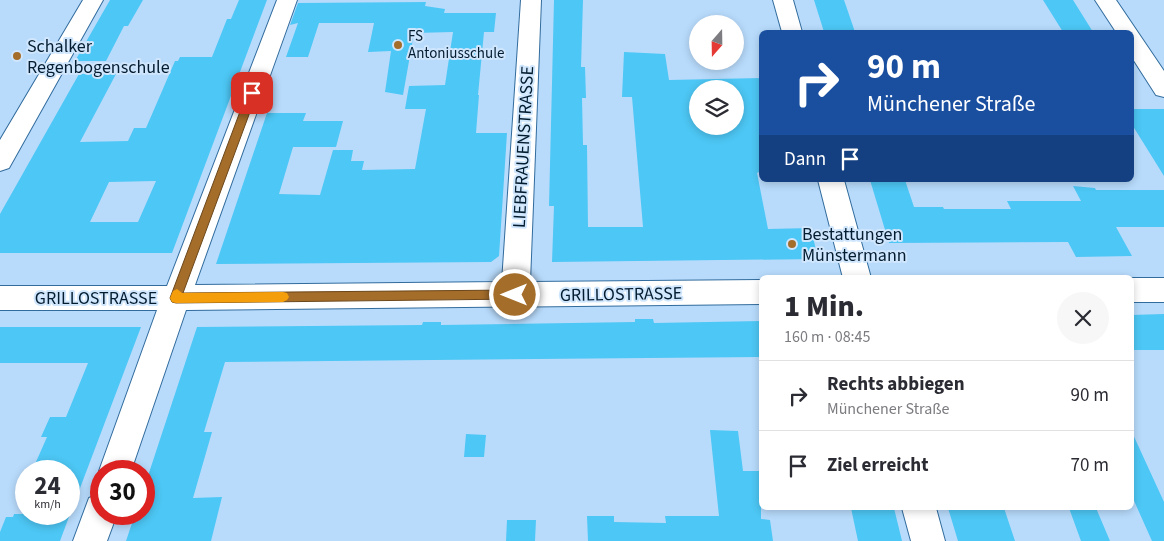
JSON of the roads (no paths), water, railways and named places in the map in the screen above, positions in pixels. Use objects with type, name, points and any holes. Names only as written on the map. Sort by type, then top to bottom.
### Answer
[{"type":"street","points":[[0,161],[93,0]]},
{"type":"street","points":[[119,460],[176,298],[287,0]]},
{"type":"street","name":"LIEBFRAUENSTRASSE","points":[[515,295],[531,0]]},
{"type":"street","points":[[784,0],[792,30]]},
{"type":"street","points":[[1105,0],[1126,30]]},
{"type":"street","points":[[1134,44],[1164,89]]},
{"type":"street","points":[[832,182],[856,275]]},
{"type":"street","points":[[1134,290],[1164,290]]},
{"type":"street","name":"GRILLOSTRASSE","points":[[0,298],[759,292]]},
{"type":"street","points":[[920,510],[928,541]]},
{"type":"street","points":[[90,541],[96,525]]},
{"type":"place","name":"FS Antoniusschule","points":[[398,45]]},
{"type":"place","name":"Schalker Regenbogenschule","points":[[17,56]]},
{"type":"place","name":"Bestattungen Münstermann","points":[[792,244]]}]
